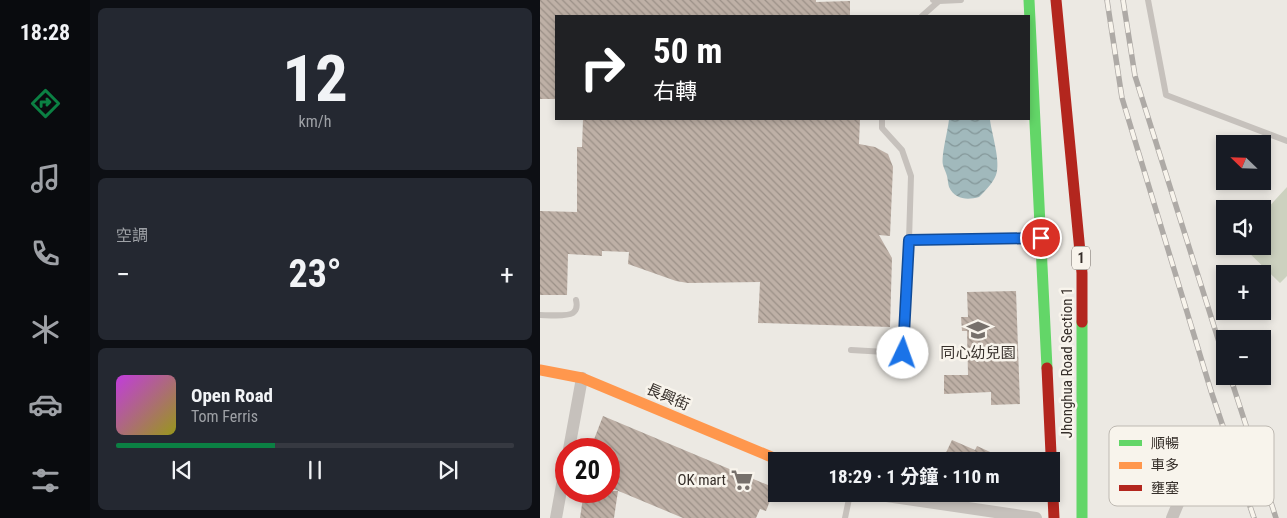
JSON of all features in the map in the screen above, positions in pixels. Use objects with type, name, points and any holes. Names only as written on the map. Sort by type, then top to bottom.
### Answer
[{"type":"main road","name":"Jhonghua Road Section 1","points":[[1029,0],[1030,15]]},
{"type":"main road","name":"Jhonghua Road Section 1","points":[[1056,0],[1082,273],[1082,518]]},
{"type":"main road","name":"Jhonghua Road Section 1","points":[[1030,20],[1054,518]]},
{"type":"main road","name":"長興街","points":[[540,370],[582,378],[768,456]]},
{"type":"street","points":[[571,438],[582,378]]},
{"type":"street","points":[[927,502],[1036,518]]},
{"type":"street","points":[[556,518],[559,503]]},
{"type":"street","points":[[1172,518],[1177,506]]},
{"type":"lane","points":[[923,15],[936,0],[961,0]]},
{"type":"lane","points":[[1148,0],[1166,95],[1287,141]]},
{"type":"lane","points":[[851,350],[903,353],[911,176],[902,150],[882,128],[882,120]]},
{"type":"lane","points":[[909,240],[1041,238]]},
{"type":"lane","points":[[540,314],[570,314],[577,307],[576,300]]},
{"type":"lane","points":[[846,518],[849,502]]},
{"type":"green space","points":[[1287,187],[1287,276],[1280,283],[1271,274],[1271,265],[1262,265],[1251,255],[1271,255],[1271,204]]},
{"type":"water","points":[[949,120],[990,120],[997,156],[997,170],[989,187],[979,197],[971,199],[958,197],[949,187],[943,165]]},
{"type":"building","points":[[540,0],[850,1],[850,15],[555,15],[555,99],[540,99]]},
{"type":"building","points":[[583,120],[860,120],[859,144],[875,147],[888,154],[893,167],[890,236],[879,235],[892,258],[890,327],[758,323],[760,282],[688,283],[676,281],[628,264],[629,252],[602,251],[602,256],[568,254],[567,295],[540,295],[540,211],[577,212],[577,147],[582,147]]},
{"type":"building","name":"同心幼兒園","points":[[1016,291],[1020,404],[991,405],[991,392],[944,394],[944,375],[968,375],[967,331],[962,331],[961,317],[968,317],[967,292]]},
{"type":"building","points":[[603,416],[768,485],[768,502],[770,502],[766,511],[760,509],[756,518],[683,518],[620,492],[620,438],[595,438]]},
{"type":"building","points":[[952,440],[975,450],[977,446],[990,452],[946,452]]},
{"type":"building","points":[[582,503],[616,503],[614,518],[580,518]]},
{"type":"railway","points":[[1107,0],[1122,98],[1223,426]]},
{"type":"railway","points":[[1123,0],[1135,76],[1216,332]]},
{"type":"railway","points":[[1233,385],[1246,426]]},
{"type":"railway","points":[[1250,506],[1254,518]]},
{"type":"railway","points":[[1272,506],[1276,518]]},
{"type":"traffic: fast","points":[[1029,0],[1030,15]]},
{"type":"traffic: fast","points":[[1030,20],[1047,368]]},
{"type":"traffic: fast","points":[[1082,322],[1082,518]]},
{"type":"traffic: slow","points":[[540,370],[582,378],[768,456]]},
{"type":"traffic: jam","points":[[1056,0],[1082,273],[1082,322]]},
{"type":"traffic: jam","points":[[1047,368],[1054,518]]},
{"type":"place","name":"同心幼兒園","points":[[978,330]]},
{"type":"place","name":"OK mart","points":[[742,480]]},
{"type":"route","points":[[903,353],[909,240],[1041,238]]}]
